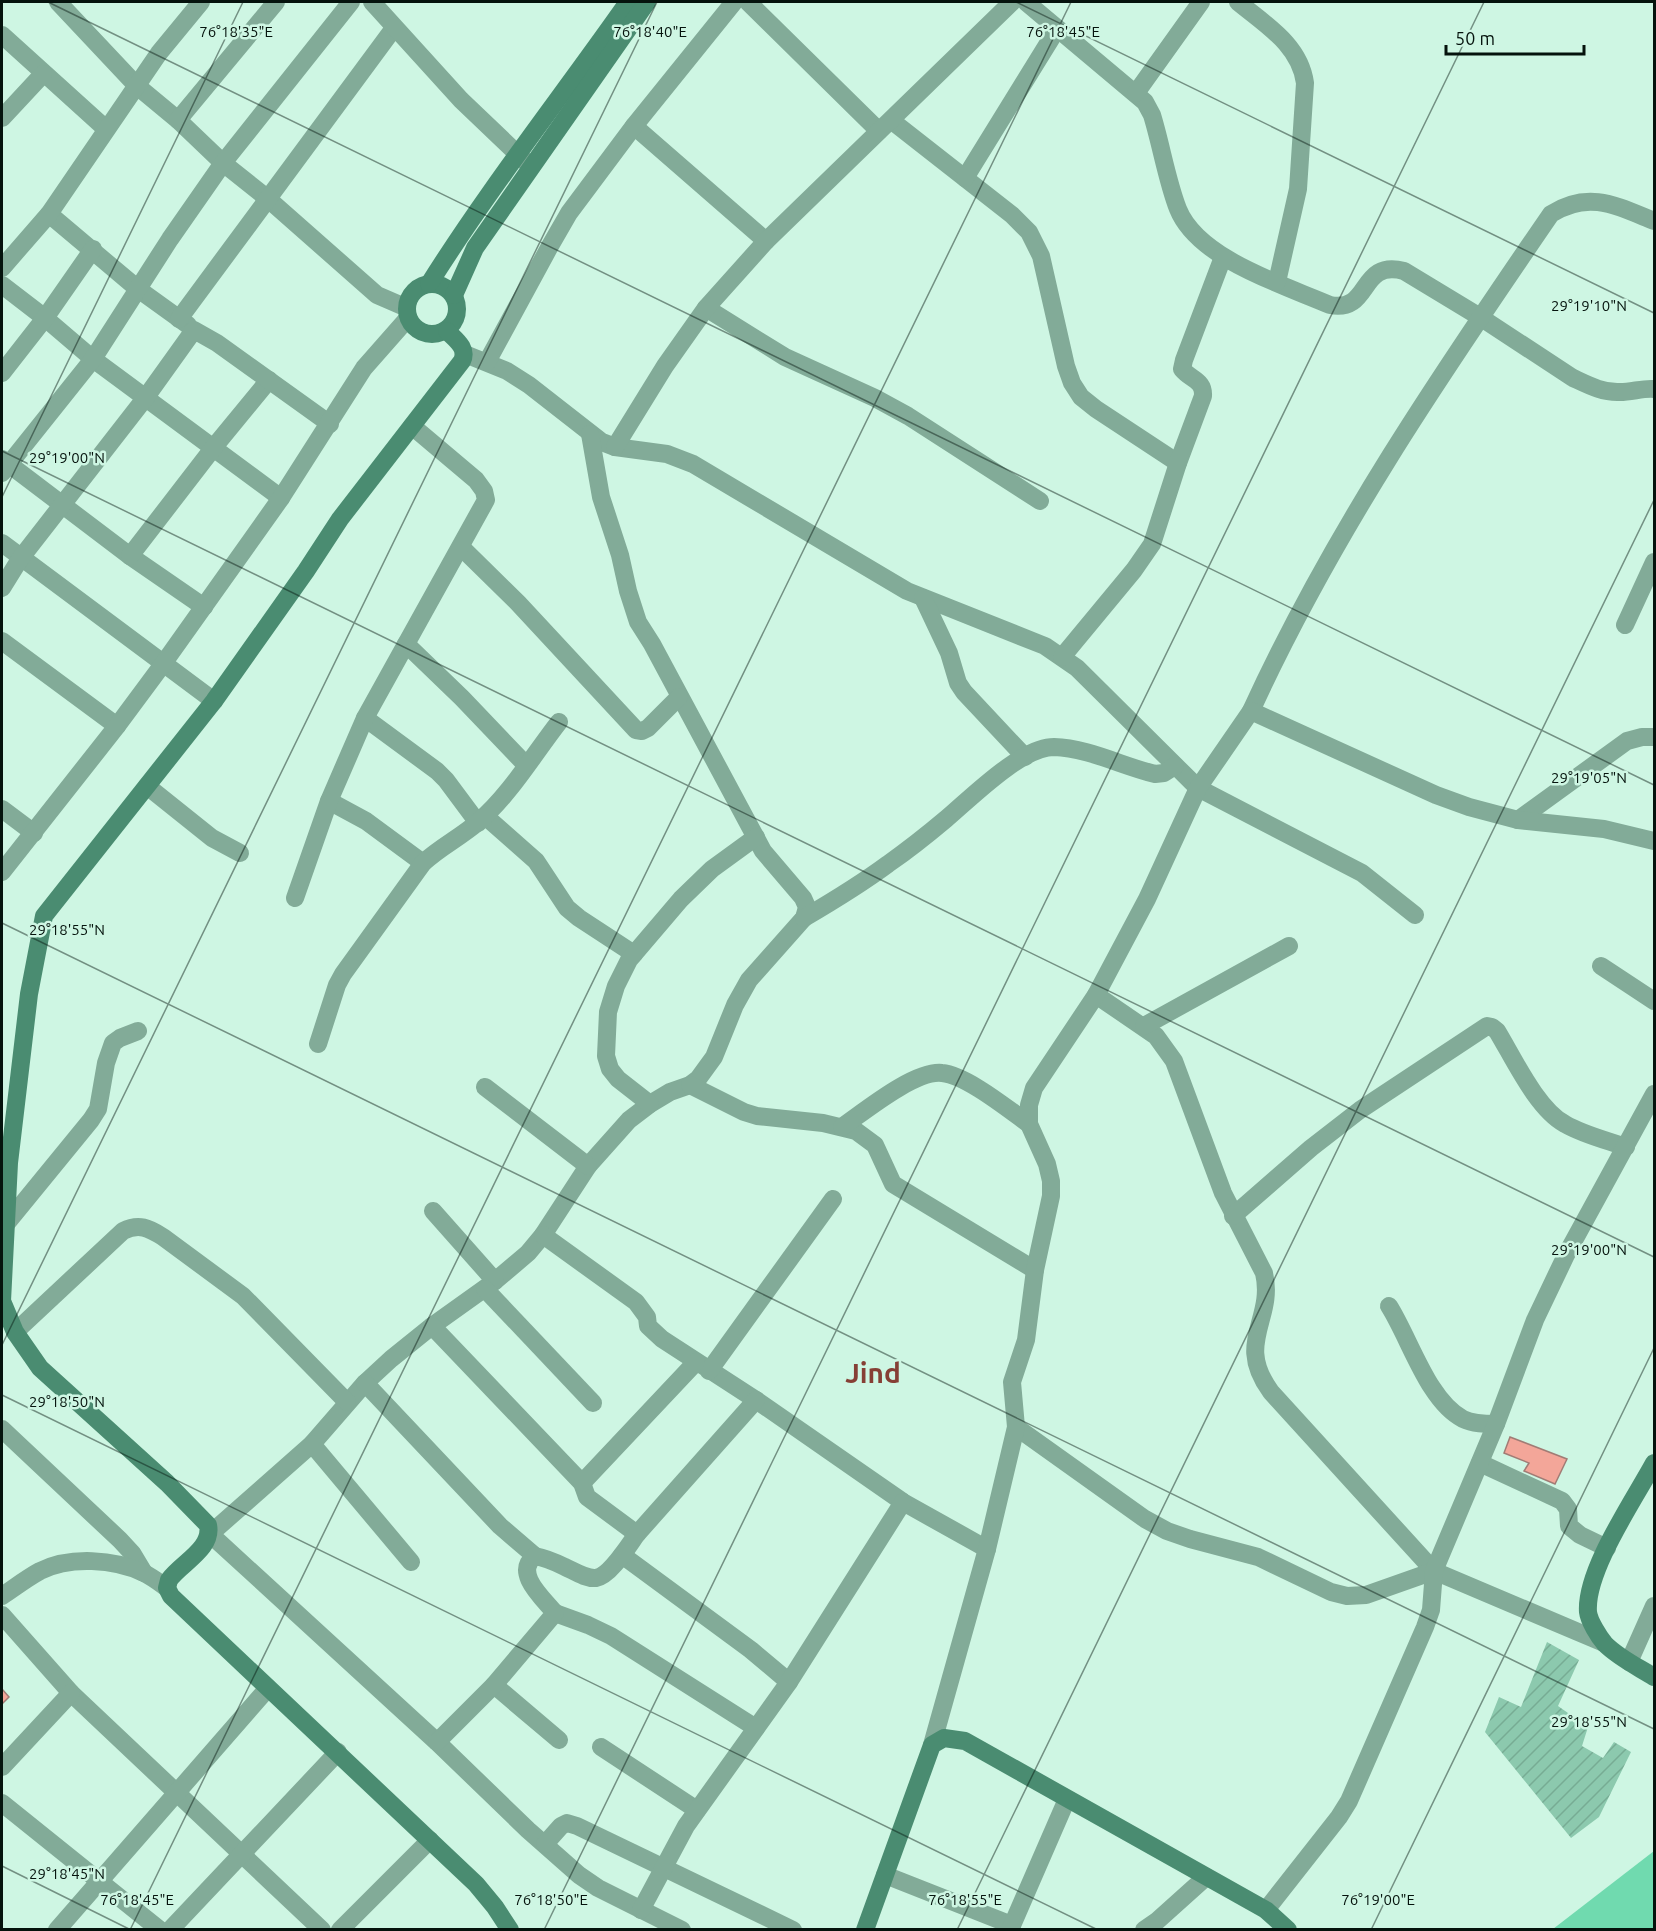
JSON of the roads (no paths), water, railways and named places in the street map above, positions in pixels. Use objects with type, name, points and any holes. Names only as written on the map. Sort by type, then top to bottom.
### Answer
[{"type":"main road","points":[[454,296],[476,248],[525,161],[628,2]]},
{"type":"main road","points":[[429,284],[458,238],[525,161],[647,2]]},
{"type":"main road","points":[[429,284],[446,288],[454,296],[458,310],[454,324],[447,331],[436,335],[428,335],[415,328],[408,313],[411,295],[418,288],[429,284]]},
{"type":"main road","points":[[447,331],[463,348],[465,354],[462,362],[340,519],[214,701],[44,916],[29,994],[9,1163],[2,1301],[15,1332],[40,1368],[188,1503],[208,1525],[210,1534],[199,1550],[169,1580],[167,1588],[171,1596],[476,1884],[510,1929]]},
{"type":"main road","points":[[1654,1463],[1597,1569],[1589,1592],[1588,1614],[1604,1643],[1654,1677]]},
{"type":"main road","points":[[865,1929],[932,1746],[944,1738],[965,1742],[1266,1910],[1288,1929]]},
{"type":"street","points":[[2,872],[163,664],[281,498],[364,368],[408,313],[377,296],[267,198],[223,163],[178,120],[137,86],[58,2]]},
{"type":"street","points":[[2,268],[49,214],[159,53],[201,2]]},
{"type":"street","points":[[178,120],[276,2]]},
{"type":"street","points":[[204,607],[4,466],[93,359],[170,239],[223,163],[351,2]]},
{"type":"street","points":[[372,2],[461,100],[525,161]]},
{"type":"street","points":[[487,362],[569,213],[634,126],[734,2]]},
{"type":"street","points":[[748,2],[886,126],[965,178],[1012,215],[1029,232],[1041,256],[1072,383],[1082,397],[1096,409],[1178,463]]},
{"type":"street","points":[[615,447],[665,366],[706,308],[766,242],[1012,2]]},
{"type":"street","points":[[1026,2],[1145,102],[1152,115],[1178,209],[1188,227],[1204,244],[1223,258],[1330,305],[1342,308],[1353,303],[1373,276],[1381,270],[1393,268],[1404,271],[1573,378],[1604,391],[1654,389]]},
{"type":"street","points":[[1136,93],[1201,2]]},
{"type":"street","points":[[1238,2],[1296,54],[1303,68],[1305,84],[1298,189],[1277,282]]},
{"type":"street","points":[[179,319],[394,28]]},
{"type":"street","points":[[965,178],[1057,29]]},
{"type":"street","points":[[2,35],[42,74],[106,129]]},
{"type":"street","points":[[4,110],[42,74]]},
{"type":"street","points":[[634,126],[766,242]]},
{"type":"street","points":[[932,1746],[987,1549],[1016,1427],[1012,1382],[1027,1333],[1035,1270],[1051,1196],[1051,1181],[1047,1164],[1029,1124],[1029,1105],[1034,1088],[1096,995],[1148,899],[1198,788],[1251,711],[1279,650],[1330,554],[1370,487],[1480,317],[1551,214],[1564,206],[1580,202],[1600,202],[1654,220]]},
{"type":"street","points":[[49,214],[138,289],[330,423]]},
{"type":"street","points":[[2,373],[45,318],[93,249]]},
{"type":"street","points":[[1062,657],[1134,570],[1152,544],[1178,463],[1203,396],[1204,388],[1200,382],[1187,375],[1182,369],[1223,258]]},
{"type":"street","points":[[2,285],[93,359],[281,498]]},
{"type":"street","points":[[706,308],[785,357],[875,398],[908,416],[1040,501]]},
{"type":"street","points":[[2,588],[20,559],[146,397],[194,330]]},
{"type":"street","points":[[465,354],[507,371],[602,442],[615,447],[668,454],[693,464],[875,573],[922,598],[1045,646],[1077,668],[1198,788],[1362,873],[1415,915]]},
{"type":"street","points":[[130,556],[213,447],[269,380]]},
{"type":"street","points":[[295,898],[329,801],[365,718],[486,500],[484,491],[476,480],[412,426]]},
{"type":"street","points":[[590,434],[601,497],[638,621],[756,837],[773,864],[803,898],[807,907],[804,918]]},
{"type":"street","points":[[2,543],[20,559],[214,701]]},
{"type":"street","points":[[460,547],[533,619],[636,730],[648,728],[679,697]]},
{"type":"street","points":[[1624,625],[1654,562]]},
{"type":"street","points":[[922,598],[949,653],[958,683],[1025,757]]},
{"type":"street","points":[[2,641],[117,726]]},
{"type":"street","points":[[406,644],[526,765]]},
{"type":"street","points":[[1251,711],[1436,795],[1499,817],[1604,829],[1654,841]]},
{"type":"street","points":[[365,718],[437,771],[481,819],[536,861],[567,908],[634,954]]},
{"type":"street","points":[[318,1044],[337,985],[343,974],[423,863],[481,819],[498,803],[560,722]]},
{"type":"street","points":[[1518,820],[1627,741],[1654,737]]},
{"type":"street","points":[[682,1929],[597,1888],[545,1844],[210,1534],[312,1444],[365,1383],[432,1326],[490,1285],[528,1253],[543,1235],[588,1166],[621,1129],[650,1104],[698,1079],[714,1057],[735,1005],[749,980],[804,918],[850,892],[927,835],[1014,763],[1034,752],[1052,747],[1088,754],[1155,774],[1164,773],[1176,766]]},
{"type":"street","points":[[147,786],[212,838],[240,853]]},
{"type":"street","points":[[329,801],[366,821],[423,863]]},
{"type":"street","points":[[2,809],[34,833]]},
{"type":"street","points":[[650,1104],[618,1078],[610,1069],[606,1056],[608,1012],[616,986],[634,954],[681,899],[711,869],[756,837]]},
{"type":"street","points":[[1144,1026],[1289,946]]},
{"type":"street","points":[[1601,966],[1654,1000]]},
{"type":"street","points":[[1096,995],[1156,1036],[1174,1061],[1223,1193],[1264,1273],[1267,1285],[1266,1298],[1254,1341],[1258,1369],[1263,1381],[1282,1405],[1434,1571],[1604,1643]]},
{"type":"street","points":[[1233,1216],[1311,1148],[1360,1110],[1487,1026],[1497,1031],[1539,1100],[1550,1113],[1564,1124],[1626,1147]]},
{"type":"street","points":[[6,1224],[98,1109],[106,1063],[113,1043],[138,1031]]},
{"type":"street","points":[[842,1127],[912,1080],[930,1073],[944,1073],[964,1080],[1029,1124]]},
{"type":"street","points":[[690,1085],[744,1112],[758,1116],[823,1123],[856,1131],[875,1144],[893,1184],[1035,1270]]},
{"type":"street","points":[[485,1087],[588,1166]]},
{"type":"street","points":[[1266,1910],[1339,1818],[1349,1800],[1431,1610],[1434,1571],[1480,1464],[1551,1284],[1654,1094]]},
{"type":"street","points":[[582,1484],[702,1366],[833,1199]]},
{"type":"street","points":[[433,1211],[490,1285],[593,1403]]},
{"type":"street","points":[[15,1332],[123,1231],[141,1226],[150,1228],[243,1296],[347,1402]]},
{"type":"street","points":[[543,1235],[636,1302],[643,1309],[652,1331],[903,1502],[987,1549]]},
{"type":"street","points":[[1389,1306],[1433,1390],[1450,1409],[1463,1419],[1475,1423],[1496,1424]]},
{"type":"street","points":[[432,1326],[582,1484],[587,1497],[637,1534]]},
{"type":"street","points":[[365,1383],[500,1526],[535,1556],[597,1578],[622,1555],[637,1534],[756,1400]]},
{"type":"street","points":[[1016,1427],[1126,1508],[1152,1523],[1190,1539],[1258,1557],[1331,1592],[1347,1596],[1366,1595],[1434,1571]]},
{"type":"street","points":[[2,1429],[120,1540],[132,1553],[144,1573]]},
{"type":"street","points":[[312,1444],[411,1562]]},
{"type":"street","points":[[1480,1464],[1562,1501],[1568,1509],[1569,1526],[1580,1535],[1607,1548]]},
{"type":"street","points":[[641,1910],[662,1868],[697,1810],[789,1682],[903,1502]]},
{"type":"street","points":[[622,1555],[751,1650],[789,1682]]},
{"type":"street","points":[[535,1556],[528,1562],[525,1569],[528,1578],[555,1613],[588,1624],[611,1636],[756,1728]]},
{"type":"street","points":[[2,1596],[41,1571],[66,1563],[113,1564],[144,1573],[167,1588]]},
{"type":"street","points":[[1629,1662],[1653,1611]]},
{"type":"street","points":[[437,1742],[494,1685],[555,1613]]},
{"type":"street","points":[[2,1615],[71,1694],[322,1929]]},
{"type":"street","points":[[494,1685],[559,1740]]},
{"type":"street","points":[[57,1929],[268,1688]]},
{"type":"street","points":[[2,1767],[71,1694]]},
{"type":"street","points":[[602,1747],[697,1810]]},
{"type":"street","points":[[170,1929],[338,1752]]},
{"type":"street","points":[[885,1875],[1011,1927],[1067,1800]]},
{"type":"street","points":[[2,1803],[160,1929]]},
{"type":"street","points":[[545,1844],[561,1826],[567,1823],[793,1929]]},
{"type":"street","points":[[340,1929],[430,1840]]},
{"type":"street","points":[[1144,1929],[1157,1921],[1206,1877]]},
{"type":"district","name":"Jind","points":[[873,1372]]}]
